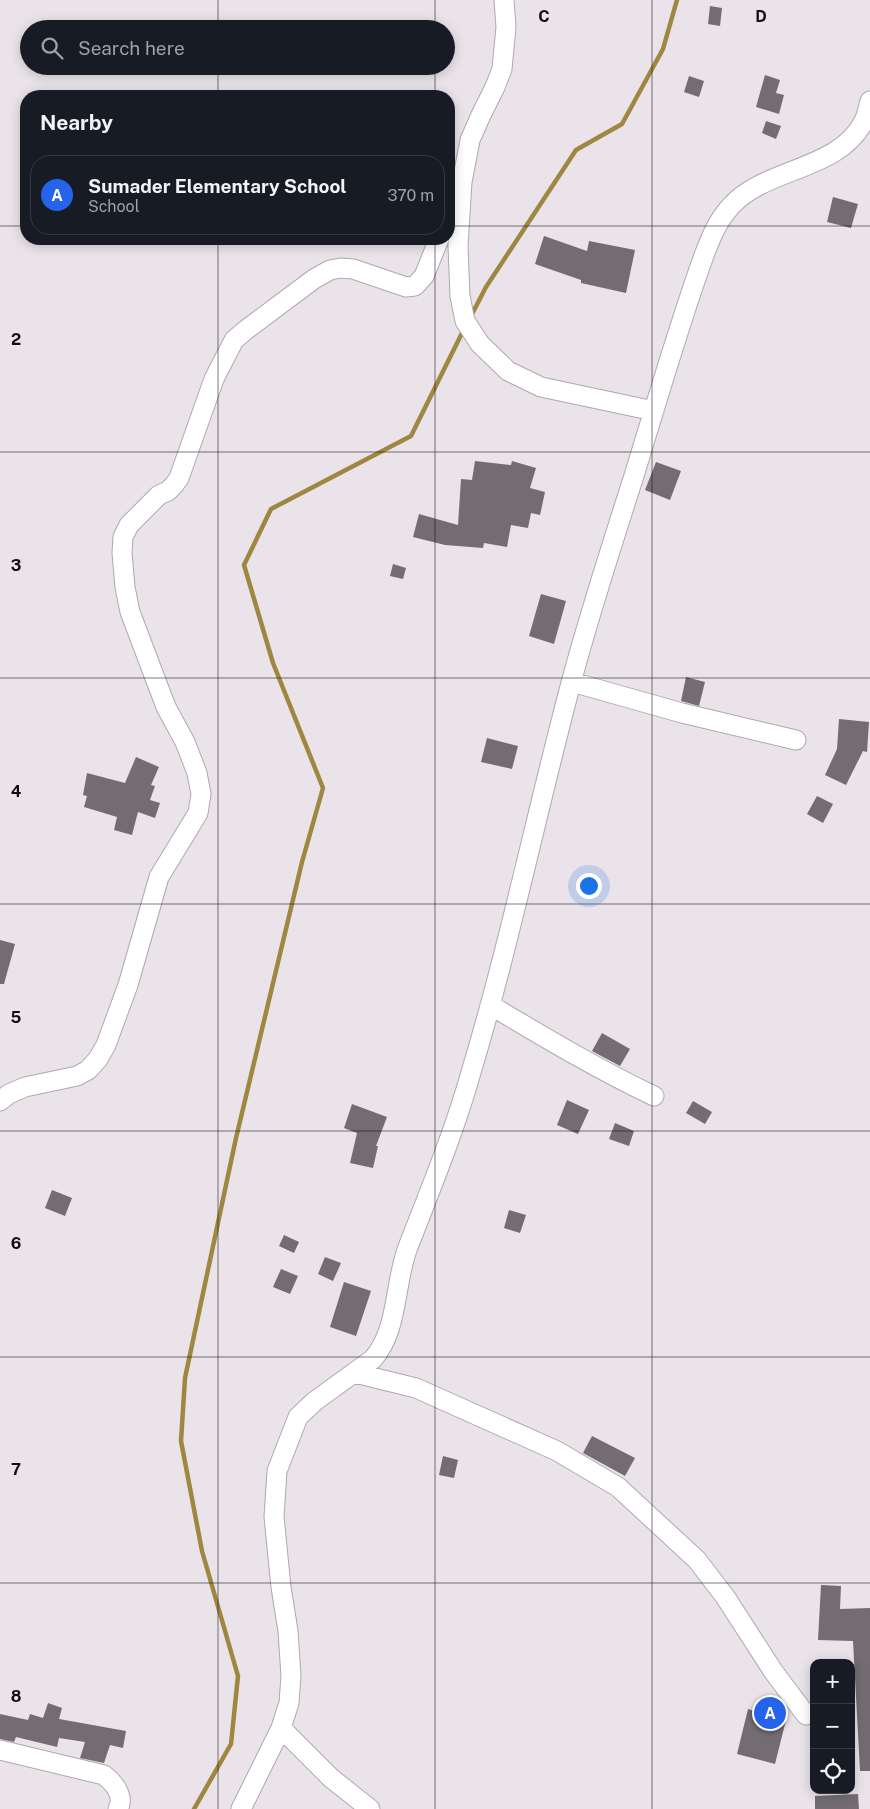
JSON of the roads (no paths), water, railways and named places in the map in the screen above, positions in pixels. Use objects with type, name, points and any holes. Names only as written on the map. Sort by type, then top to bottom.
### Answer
[{"type":"street","points":[[504,0],[506,27],[502,69],[496,87],[470,140],[462,182],[458,246],[460,296],[465,321],[480,344],[508,371],[541,387],[654,412]]},
{"type":"street","points":[[241,1809],[281,1728],[290,1703],[292,1676],[288,1631],[280,1586],[274,1517],[277,1470],[298,1417],[315,1401],[355,1374],[373,1359],[386,1340],[398,1279],[406,1252],[442,1161],[472,1072],[501,967],[572,682],[689,299],[711,237],[731,206],[746,192],[774,178],[812,164],[841,148],[856,134],[866,119],[870,101]]},
{"type":"street","points":[[455,199],[462,182]]},
{"type":"street","points":[[0,1101],[9,1094],[25,1087],[77,1076],[88,1070],[98,1059],[106,1045],[128,985],[159,877],[198,813],[201,794],[197,773],[186,742],[166,707],[130,612],[124,570],[123,537],[129,525],[159,495],[168,491],[179,478],[214,379],[234,340],[247,328],[314,279],[330,270],[340,268],[353,269],[406,287],[416,286],[424,276],[437,245]]},
{"type":"street","points":[[572,682],[796,740]]},
{"type":"street","points":[[490,1005],[575,1056],[615,1078],[654,1096]]},
{"type":"street","points":[[355,1374],[416,1388],[557,1450],[618,1487],[697,1560],[726,1598],[773,1671],[806,1716]]},
{"type":"street","points":[[281,1728],[331,1778],[370,1809]]},
{"type":"street","points":[[0,1750],[104,1775],[113,1782],[119,1794],[121,1804],[118,1809]]},
{"type":"waterway","points":[[470,318],[486,287],[576,150],[622,124],[663,49],[677,0]]},
{"type":"waterway","points":[[194,1809],[231,1744],[238,1676],[202,1551],[181,1441],[185,1378],[236,1138],[302,862],[323,788],[273,663],[244,565],[271,509],[411,436],[464,329]]},
{"type":"place","name":"Sumader Elementary School","points":[[770,1713]]}]
